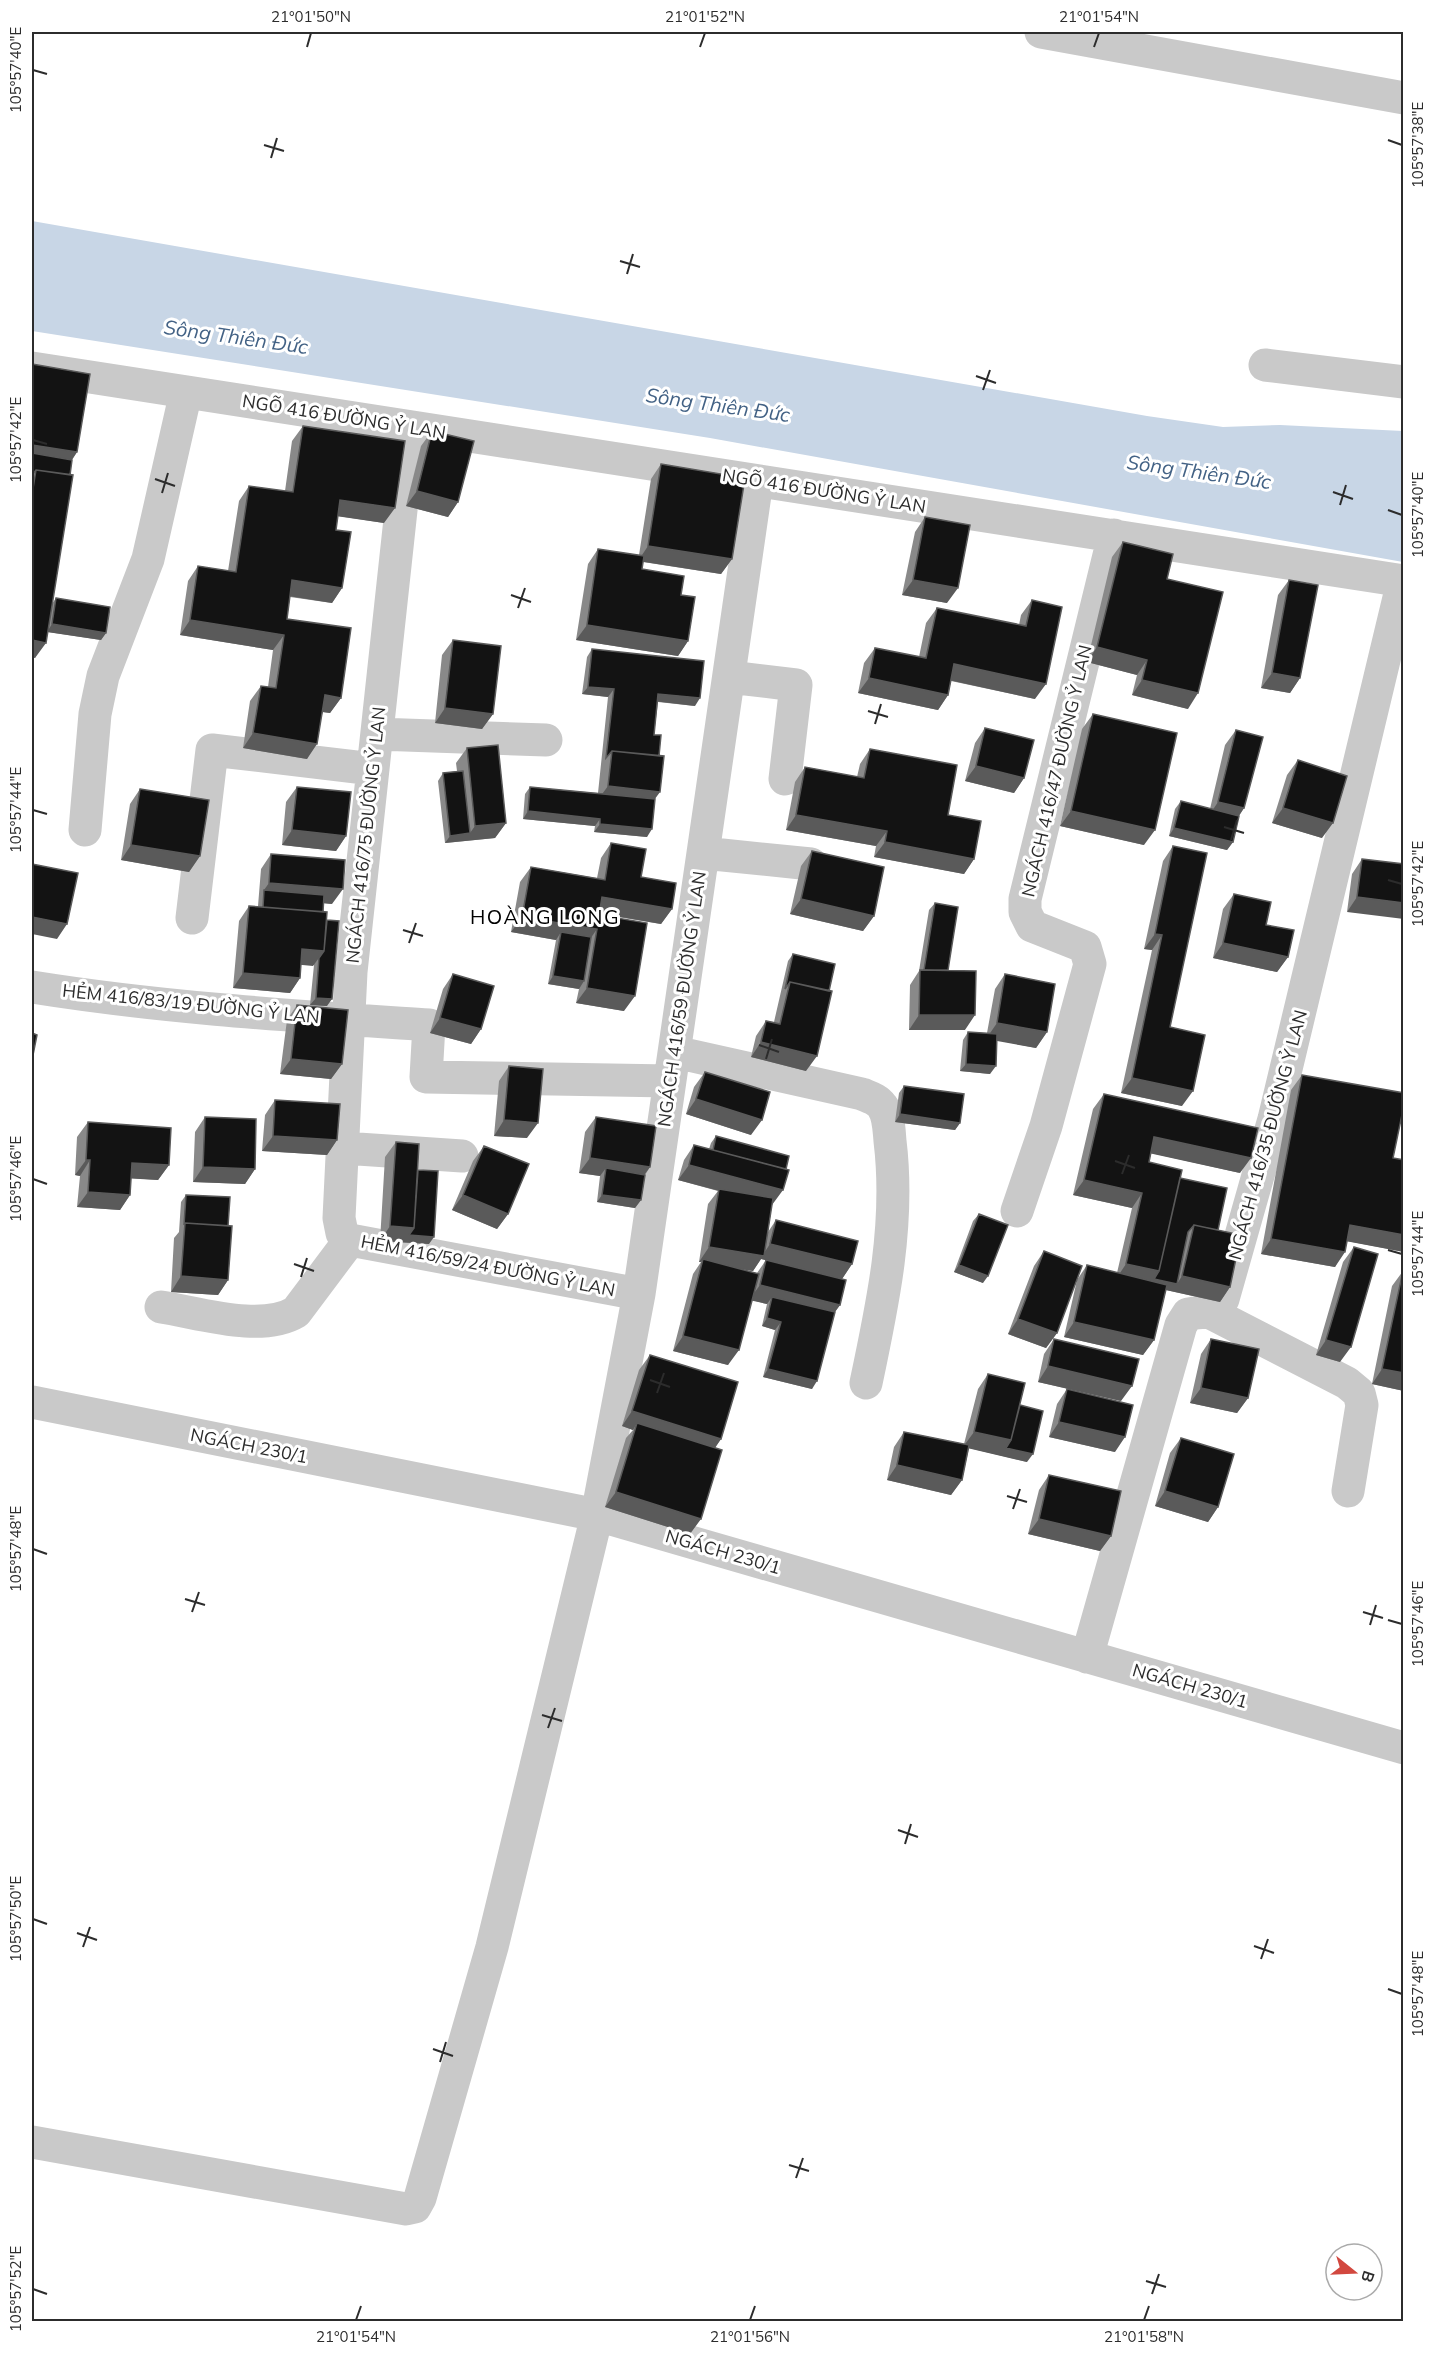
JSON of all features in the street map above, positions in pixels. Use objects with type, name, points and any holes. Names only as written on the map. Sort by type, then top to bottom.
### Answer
[{"type":"street","points":[[1041,32],[1404,98]]},
{"type":"street","points":[[1264,365],[1404,382]]},
{"type":"street","name":"NGÕ 416 ĐƯỜNG Ỷ LAN","points":[[32,368],[1403,581]]},
{"type":"street","points":[[85,830],[95,714],[103,676],[148,559],[186,392]]},
{"type":"street","name":"NGÁCH 416/75 ĐƯỜNG Ỷ LAN","points":[[350,1240],[342,1233],[339,1218],[351,972],[410,427]]},
{"type":"street","name":"NGÁCH 416/59 ĐƯỜNG Ỷ LAN","points":[[32,2142],[406,2209],[415,2206],[420,2198],[492,1947],[597,1515],[639,1294],[757,481]]},
{"type":"street","name":"NGÁCH 416/47 ĐƯỜNG Ỷ LAN","points":[[1017,1211],[1046,1126],[1090,964],[1085,947],[1032,926],[1025,912],[1025,899],[1114,536]]},
{"type":"street","name":"NGÁCH 416/35 ĐƯỜNG Ỷ LAN","points":[[1211,1313],[1219,1309],[1223,1299],[1285,1074],[1403,581]]},
{"type":"street","points":[[729,677],[796,685],[785,779]]},
{"type":"street","points":[[377,734],[546,740]]},
{"type":"street","points":[[192,918],[212,750],[373,769]]},
{"type":"street","points":[[703,853],[811,864]]},
{"type":"street","name":"HẺM 416/83/19 ĐƯỜNG Ỷ LAN","points":[[32,987],[105,998],[429,1025],[426,1077],[672,1066]]},
{"type":"street","points":[[672,1066],[862,1094],[882,1106],[887,1118],[892,1163],[892,1236],[882,1309],[866,1383]]},
{"type":"street","points":[[1285,1074],[1317,1083]]},
{"type":"street","points":[[343,1148],[462,1156]]},
{"type":"street","name":"HẺM 416/59/24 ĐƯỜNG Ỷ LAN","points":[[161,1307],[259,1322],[285,1318],[296,1312],[350,1240],[639,1294]]},
{"type":"street","points":[[1087,1657],[1181,1325],[1188,1314],[1211,1313],[1347,1383],[1359,1393],[1362,1405],[1348,1491]]},
{"type":"street","name":"NGÁCH 230/1","points":[[32,1402],[597,1515],[1404,1748]]},
{"type":"water","name":"Sông Thiên Đức","points":[[32,221],[1147,416],[1223,427],[1280,425],[1403,431],[1403,562],[710,438],[32,331]]},
{"type":"building","points":[[32,364],[90,374],[77,452],[32,445]]},
{"type":"building","points":[[303,426],[405,441],[395,508],[340,500],[336,530],[351,532],[342,588],[292,580],[287,619],[351,628],[341,698],[325,695],[317,744],[253,733],[261,686],[276,688],[284,635],[190,620],[198,566],[236,572],[249,486],[293,492]]},
{"type":"building","points":[[432,431],[474,441],[458,502],[417,491]]},
{"type":"building","points":[[32,453],[72,460],[70,475],[36,470],[32,475]]},
{"type":"building","points":[[661,464],[745,478],[732,559],[648,546]]},
{"type":"building","points":[[36,470],[73,475],[46,643],[32,640],[32,495]]},
{"type":"building","points":[[925,517],[970,525],[958,588],[913,580]]},
{"type":"building","points":[[1123,542],[1173,554],[1167,579],[1223,592],[1198,693],[1142,680],[1147,660],[1097,647]]},
{"type":"building","points":[[598,549],[644,556],[642,569],[684,576],[681,595],[695,597],[688,641],[587,625]]},
{"type":"building","points":[[1289,580],[1318,585],[1300,678],[1272,673]]},
{"type":"building","points":[[56,598],[110,607],[106,633],[52,624]]},
{"type":"building","points":[[1032,600],[1062,607],[1046,684],[954,664],[948,695],[869,678],[875,648],[926,658],[937,608],[1026,626]]},
{"type":"building","points":[[453,640],[501,646],[493,714],[445,708]]},
{"type":"building","points":[[592,649],[704,661],[700,698],[658,694],[654,735],[661,735],[659,756],[612,751],[606,758],[614,689],[588,687]]},
{"type":"building","points":[[1093,714],[1177,733],[1155,830],[1071,811]]},
{"type":"building","points":[[985,728],[1034,740],[1024,778],[976,766]]},
{"type":"building","points":[[1236,730],[1263,737],[1244,808],[1218,802]]},
{"type":"building","points":[[498,745],[506,823],[475,826],[467,748]]},
{"type":"building","points":[[870,749],[957,765],[948,815],[981,821],[974,859],[885,842],[887,831],[796,815],[805,767],[864,778]]},
{"type":"building","points":[[612,751],[664,756],[660,792],[608,786]]},
{"type":"building","points":[[1298,760],[1347,776],[1333,823],[1283,808]]},
{"type":"building","points":[[463,771],[470,833],[450,836],[443,773]]},
{"type":"building","points":[[297,787],[351,792],[346,836],[292,830]]},
{"type":"building","points":[[530,787],[655,799],[652,829],[600,824],[600,819],[528,811]]},
{"type":"building","points":[[140,789],[209,800],[200,856],[131,845]]},
{"type":"building","points":[[1181,801],[1239,816],[1233,842],[1174,828]]},
{"type":"building","points":[[611,843],[646,849],[641,877],[676,883],[672,909],[602,897],[599,915],[647,923],[635,996],[587,988],[597,929],[522,917],[531,867],[605,880]]},
{"type":"building","points":[[1173,846],[1207,853],[1170,1027],[1205,1035],[1193,1091],[1132,1078],[1162,935],[1155,934]]},
{"type":"building","points":[[812,851],[884,867],[874,916],[801,899]]},
{"type":"building","points":[[271,854],[345,860],[343,889],[269,883]]},
{"type":"building","points":[[1362,859],[1404,864],[1404,903],[1357,897]]},
{"type":"building","points":[[32,864],[78,873],[67,924],[32,917]]},
{"type":"building","points":[[264,890],[324,895],[323,912],[263,907]]},
{"type":"building","points":[[1234,894],[1271,902],[1266,925],[1294,930],[1288,957],[1223,943]]},
{"type":"building","points":[[935,903],[958,907],[948,970],[924,970]]},
{"type":"building","points":[[249,906],[327,912],[324,951],[302,949],[300,978],[243,973]]},
{"type":"building","points":[[327,920],[339,921],[332,999],[316,998],[319,958],[324,951]]},
{"type":"building","points":[[561,932],[591,937],[584,981],[553,976]]},
{"type":"building","points":[[793,954],[835,964],[829,991],[790,982],[785,989]]},
{"type":"building","points":[[920,970],[976,971],[975,1015],[919,1015]]},
{"type":"building","points":[[453,974],[494,986],[481,1029],[440,1018]]},
{"type":"building","points":[[1005,974],[1055,984],[1047,1032],[997,1023]]},
{"type":"building","points":[[790,982],[832,991],[817,1056],[761,1042],[766,1021],[780,1024]]},
{"type":"building","points":[[297,1005],[348,1010],[342,1064],[291,1059]]},
{"type":"building","points":[[968,1032],[997,1034],[996,1066],[966,1064]]},
{"type":"building","points":[[32,1033],[37,1035],[32,1060]]},
{"type":"building","points":[[509,1066],[543,1069],[538,1123],[504,1120]]},
{"type":"building","points":[[705,1072],[770,1092],[762,1120],[696,1099]]},
{"type":"building","points":[[1302,1075],[1404,1093],[1404,1105],[1393,1158],[1404,1160],[1404,1235],[1350,1225],[1345,1252],[1271,1239]]},
{"type":"building","points":[[904,1086],[964,1094],[960,1123],[900,1114]]},
{"type":"building","points":[[1104,1094],[1258,1128],[1251,1158],[1154,1137],[1149,1162],[1182,1170],[1159,1271],[1126,1264],[1142,1193],[1084,1180]]},
{"type":"building","points":[[275,1100],[340,1104],[337,1140],[273,1136]]},
{"type":"building","points":[[205,1117],[256,1119],[255,1169],[203,1167]]},
{"type":"building","points":[[596,1117],[656,1126],[650,1167],[590,1158]]},
{"type":"building","points":[[88,1122],[171,1128],[169,1165],[132,1163],[130,1195],[88,1192],[90,1160],[86,1160]]},
{"type":"building","points":[[716,1136],[789,1156],[786,1169],[713,1150]]},
{"type":"building","points":[[396,1142],[419,1144],[414,1228],[390,1226]]},
{"type":"building","points":[[694,1145],[789,1170],[783,1190],[689,1165]]},
{"type":"building","points":[[484,1146],[529,1164],[508,1214],[463,1195]]},
{"type":"building","points":[[606,1168],[645,1175],[641,1200],[602,1195]]},
{"type":"building","points":[[418,1170],[438,1171],[434,1237],[409,1235],[414,1228]]},
{"type":"building","points":[[1180,1178],[1227,1188],[1218,1230],[1194,1225],[1188,1232],[1177,1284],[1154,1279],[1159,1271]]},
{"type":"building","points":[[719,1189],[773,1198],[764,1256],[709,1247]]},
{"type":"building","points":[[186,1195],[230,1197],[228,1226],[185,1223],[184,1225]]},
{"type":"building","points":[[979,1214],[1008,1225],[988,1276],[959,1265]]},
{"type":"building","points":[[776,1220],[858,1241],[852,1264],[770,1244]]},
{"type":"building","points":[[185,1223],[232,1226],[228,1280],[181,1276]]},
{"type":"building","points":[[1194,1225],[1241,1235],[1230,1287],[1182,1276]]},
{"type":"building","points":[[1354,1247],[1378,1254],[1351,1347],[1326,1340]]},
{"type":"building","points":[[1044,1251],[1082,1266],[1057,1333],[1018,1319]]},
{"type":"building","points":[[703,1259],[759,1274],[739,1350],[683,1336]]},
{"type":"building","points":[[766,1260],[846,1280],[840,1305],[760,1285]]},
{"type":"building","points":[[1087,1265],[1167,1285],[1154,1340],[1074,1322]]},
{"type":"building","points":[[1404,1271],[1404,1373],[1382,1369]]},
{"type":"building","points":[[772,1297],[835,1312],[817,1381],[768,1369],[781,1322],[767,1318]]},
{"type":"building","points":[[1054,1339],[1139,1359],[1132,1386],[1048,1366]]},
{"type":"building","points":[[1211,1339],[1259,1349],[1248,1398],[1201,1388]]},
{"type":"building","points":[[650,1355],[738,1382],[721,1439],[632,1411]]},
{"type":"building","points":[[988,1374],[1025,1383],[1011,1440],[974,1432]]},
{"type":"building","points":[[1067,1389],[1133,1405],[1125,1437],[1059,1422]]},
{"type":"building","points":[[1020,1405],[1043,1411],[1033,1454],[1006,1448],[1011,1440]]},
{"type":"building","points":[[637,1423],[722,1450],[701,1519],[616,1492]]},
{"type":"building","points":[[904,1432],[969,1445],[962,1480],[897,1465]]},
{"type":"building","points":[[1181,1438],[1234,1454],[1218,1507],[1165,1491]]},
{"type":"building","points":[[1049,1475],[1121,1491],[1111,1536],[1039,1519]]},
{"type":"district","name":"HOÀNG LONG","points":[[545,917]]}]
